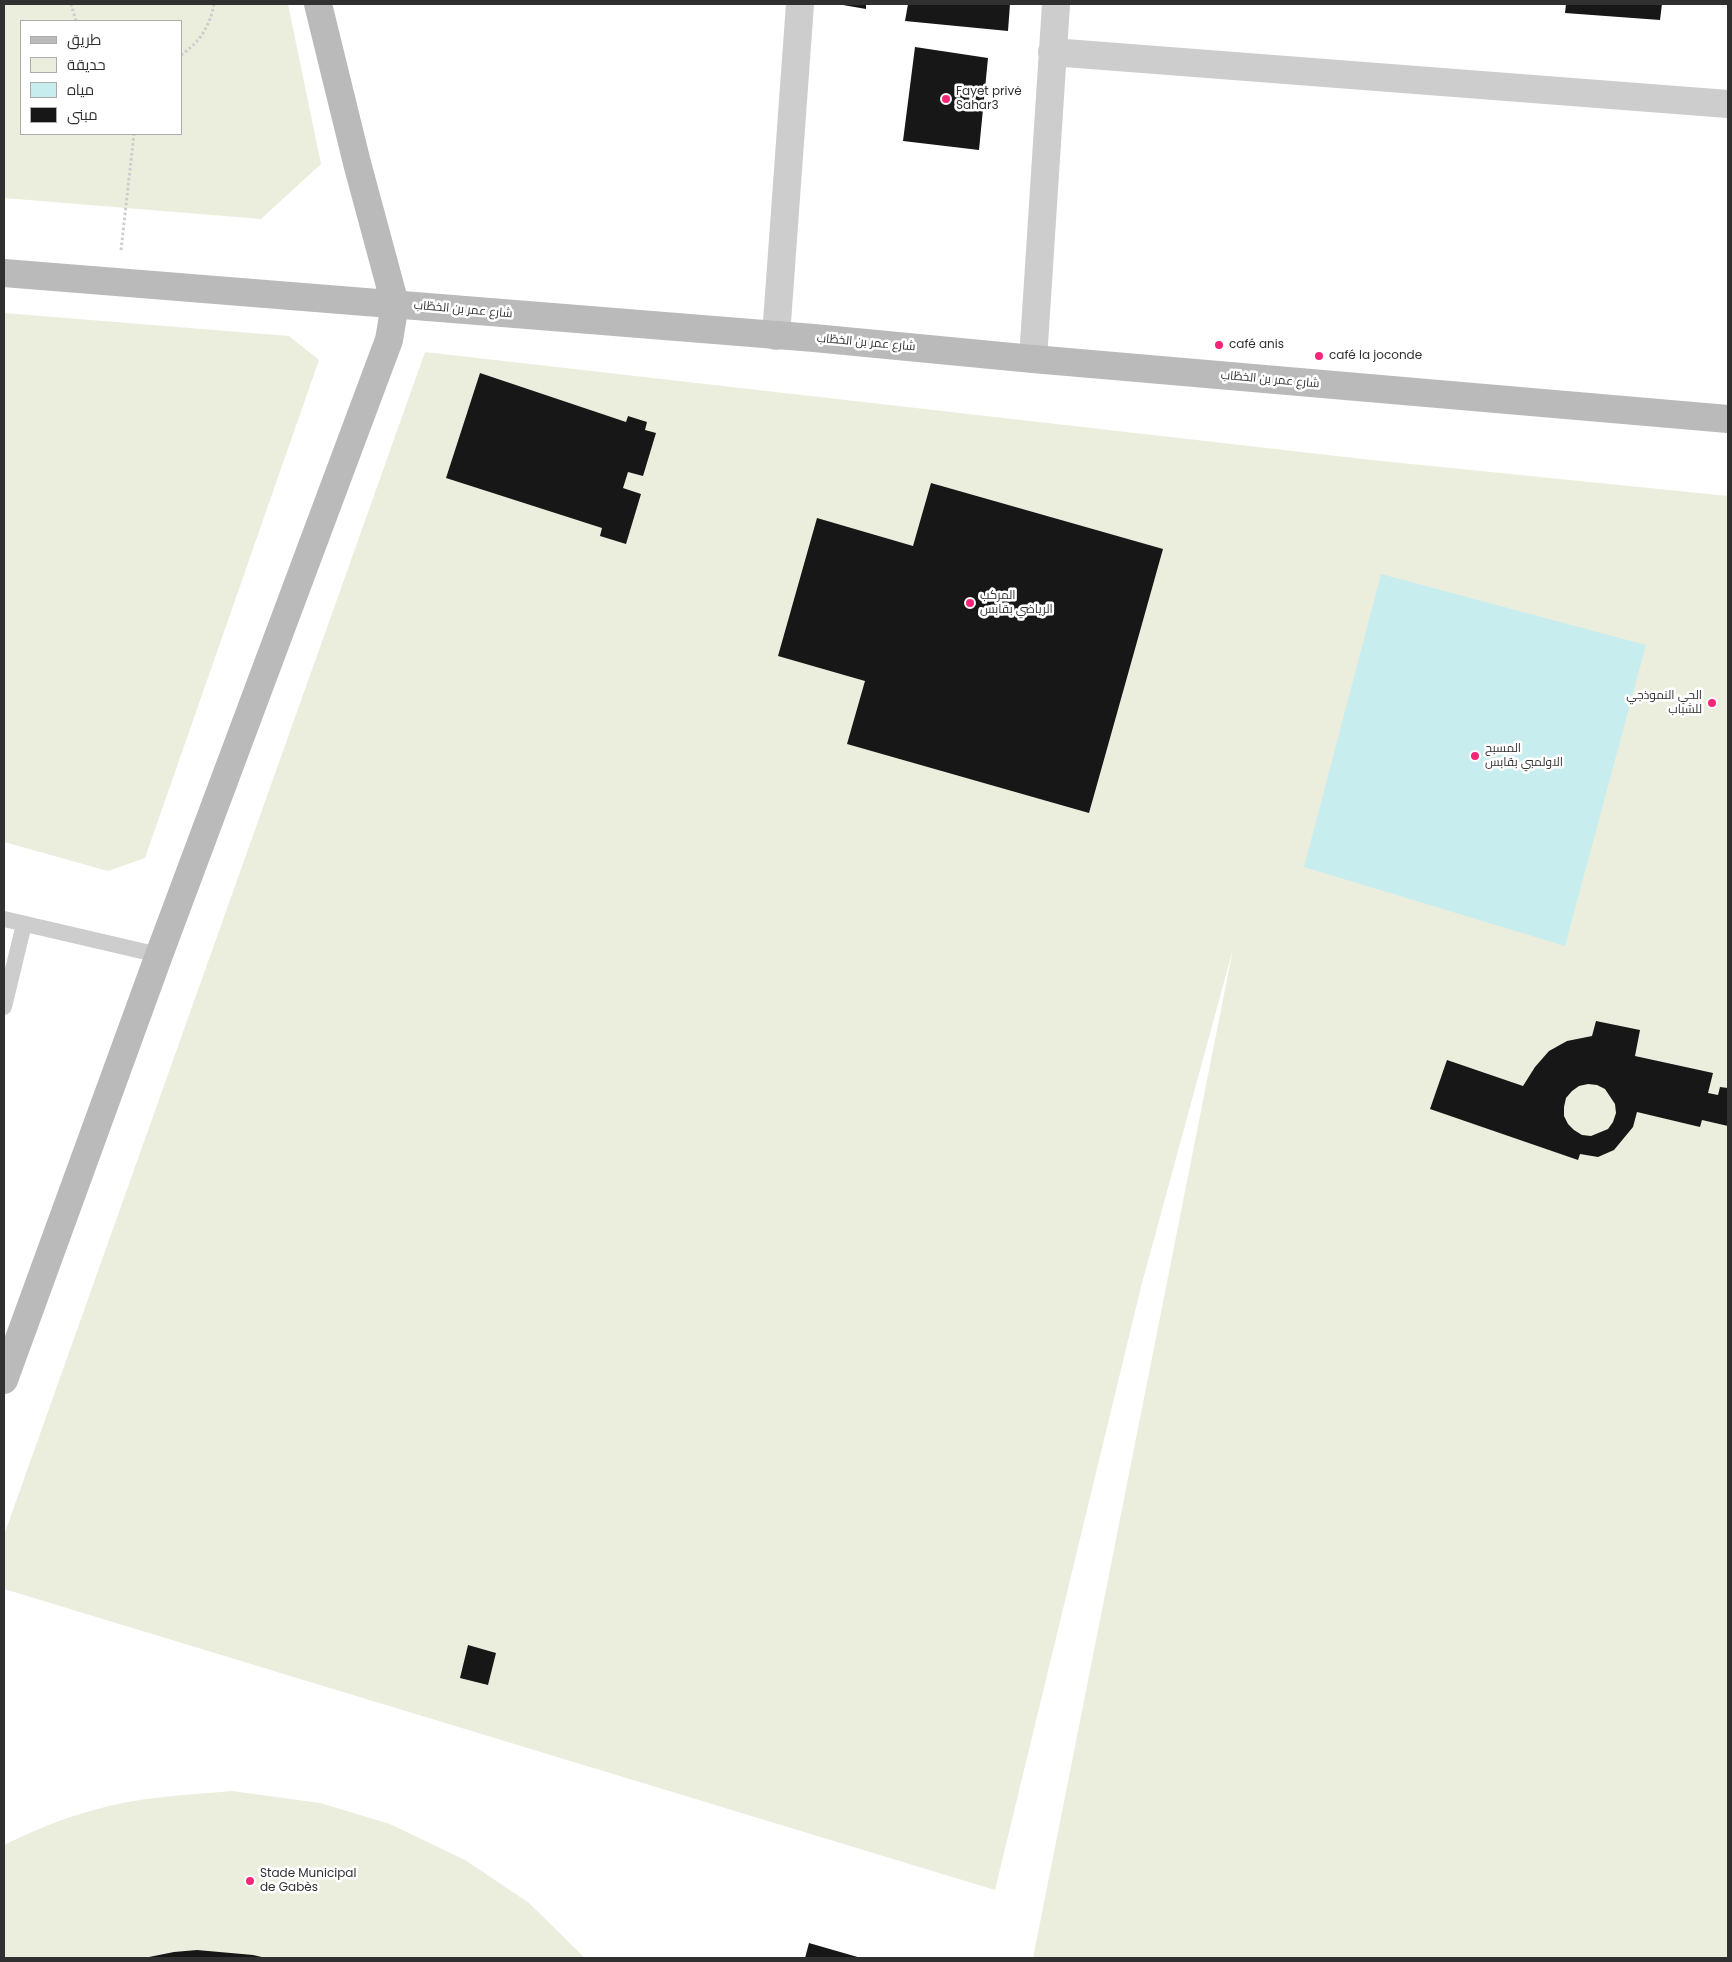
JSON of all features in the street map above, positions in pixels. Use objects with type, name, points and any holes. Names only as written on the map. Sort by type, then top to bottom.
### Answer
[{"type":"street","points":[[4,1380],[159,955],[389,340],[395,304],[357,163],[318,4]]},
{"type":"street","points":[[776,336],[800,4]]},
{"type":"street","points":[[1033,359],[1056,4]]},
{"type":"street","points":[[1052,52],[1728,104]]},
{"type":"street","name":"شارع عمر بن الخطّاب","points":[[4,273],[776,336],[1728,419]]},
{"type":"lane","points":[[4,919],[159,955]]},
{"type":"lane","points":[[4,1007],[24,924]]},
{"type":"path","points":[[71,4],[76,20]]},
{"type":"path","points":[[182,54],[191,48],[203,34],[212,18],[214,4]]},
{"type":"path","points":[[117,282],[134,135]]},
{"type":"green space","points":[[4,4],[288,4],[321,164],[261,219],[4,198]]},
{"type":"green space","points":[[4,313],[289,336],[319,360],[145,858],[108,871],[4,842]]},
{"type":"green space","points":[[425,352],[1372,460],[1728,496],[1728,1958],[1033,1958],[1233,949],[1141,1287],[995,1890],[4,1589],[4,1535]]},
{"type":"green space","name":"Stade Municipal de Gabès","points":[[232,1791],[320,1803],[390,1824],[465,1860],[529,1903],[585,1958],[4,1958],[4,1845],[59,1821],[111,1806],[162,1797]]},
{"type":"water","name":"المسبح الاولمبي بقابس","points":[[1381,574],[1646,645],[1565,946],[1304,867]]},
{"type":"building","points":[[866,4],[866,9],[843,5]]},
{"type":"building","points":[[908,4],[1010,4],[1008,31],[905,21]]},
{"type":"building","points":[[1566,4],[1662,4],[1660,20],[1565,13]]},
{"type":"building","name":"Fayet privė Sahar3","points":[[915,47],[988,58],[979,150],[903,141]]},
{"type":"building","points":[[480,373],[626,422],[628,416],[647,422],[645,430],[656,433],[643,476],[628,472],[623,488],[641,494],[626,544],[600,536],[602,528],[446,478]]},
{"type":"building","name":"المركب الرياضي بقابس","points":[[931,483],[1163,549],[1089,813],[847,744],[865,681],[778,656],[817,518],[913,546]]},
{"type":"building","points":[[1596,1021],[1640,1030],[1635,1056],[1713,1073],[1708,1093],[1718,1095],[1720,1087],[1728,1088],[1728,1126],[1702,1120],[1700,1127],[1637,1112],[1633,1127],[1614,1150],[1598,1157],[1580,1154],[1578,1160],[1430,1109],[1447,1060],[1523,1086],[1535,1067],[1549,1051],[1567,1041],[1592,1036]],"holes":[[[1597,1085],[1605,1089],[1615,1104],[1616,1113],[1608,1129],[1591,1136],[1582,1135],[1568,1124],[1564,1116],[1566,1098],[1579,1086]]]},
{"type":"building","points":[[468,1645],[496,1653],[488,1685],[460,1678]]},
{"type":"building","points":[[809,1943],[861,1958],[805,1958]]},
{"type":"building","points":[[197,1950],[253,1955],[266,1958],[144,1958]]},
{"type":"place","name":"Fayet privė Sahar3","points":[[946,99]]},
{"type":"place","name":"café anis","points":[[1219,345]]},
{"type":"place","name":"café la joconde","points":[[1319,356]]},
{"type":"place","name":"المركب الرياضي بقابس","points":[[970,603]]},
{"type":"place","name":"الحي النموذجي للشباب","points":[[1712,703]]},
{"type":"place","name":"المسبح الاولمبي بقابس","points":[[1475,756]]},
{"type":"place","name":"Stade Municipal de Gabès","points":[[250,1881]]}]
